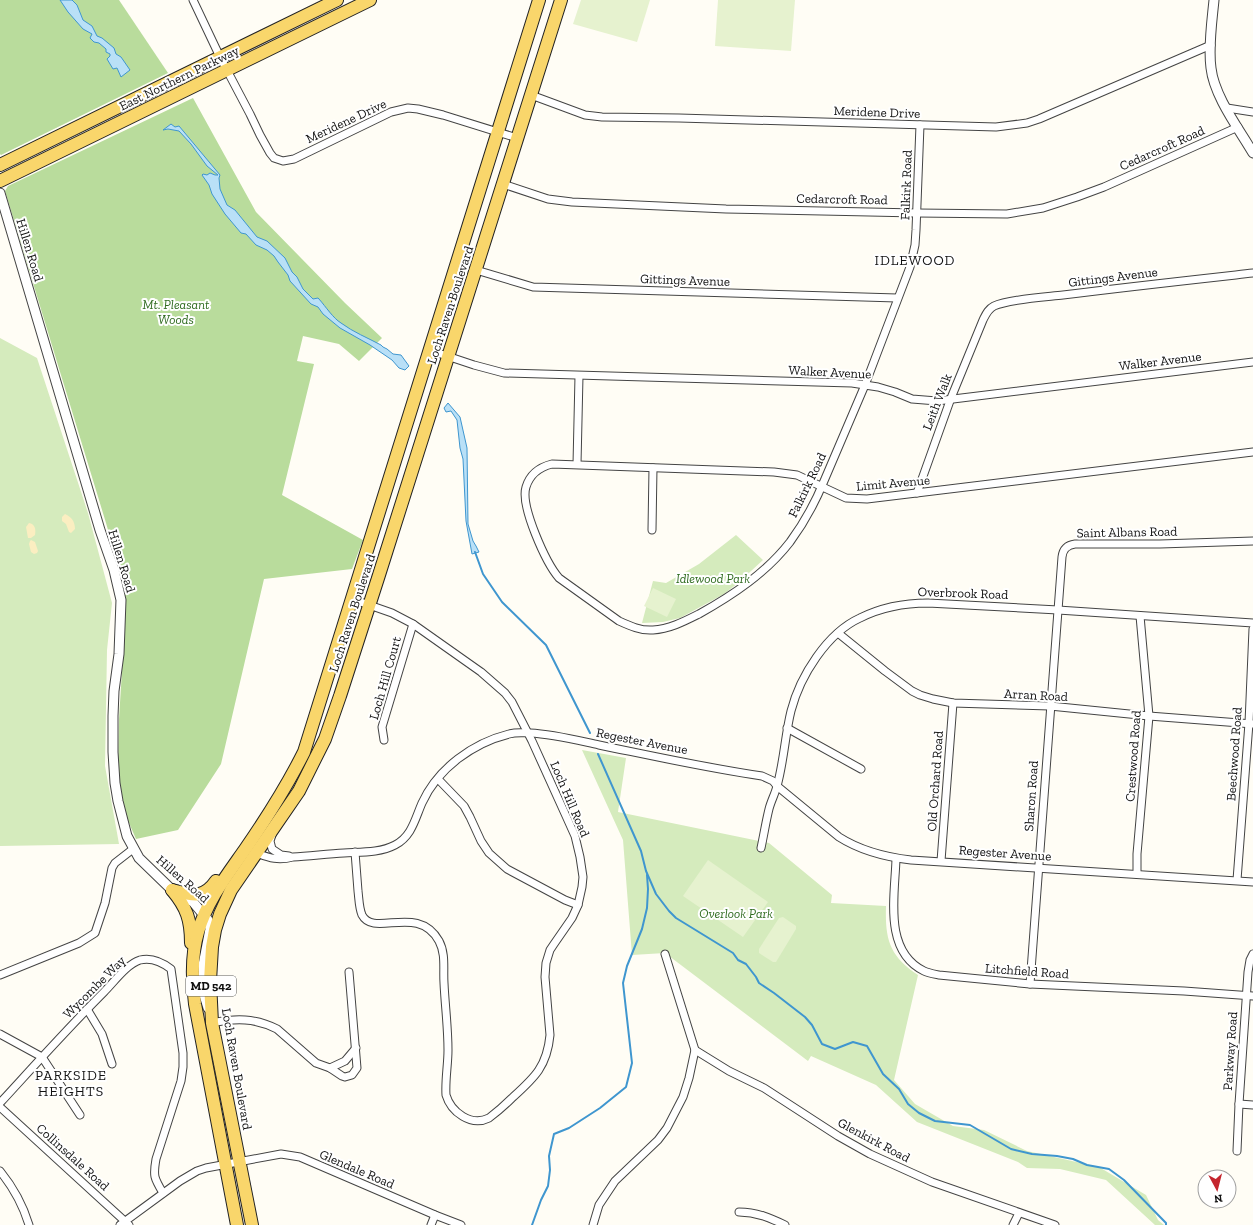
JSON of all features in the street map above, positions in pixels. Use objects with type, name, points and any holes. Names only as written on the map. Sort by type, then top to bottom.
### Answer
[{"type":"main road","name":"East Northern Parkway","points":[[0,165],[337,0]]},
{"type":"main road","name":"East Northern Parkway","points":[[0,181],[370,0]]},
{"type":"main road","name":"Loch Raven Boulevard","points":[[252,1225],[212,1023],[210,973],[215,930],[220,914],[251,851],[289,797],[288,783],[304,752],[338,646],[539,0]]},
{"type":"main road","name":"Loch Raven Boulevard","points":[[237,1225],[197,1021],[193,990],[193,974],[195,942],[198,930],[204,914],[226,874],[276,826],[299,791],[325,739],[370,605],[561,0]]},
{"type":"main road","points":[[338,646],[343,651],[350,651],[355,648]]},
{"type":"main road","points":[[172,890],[190,895],[204,893],[211,888],[229,863],[251,851]]},
{"type":"main road","points":[[172,890],[184,906],[188,917],[191,934],[190,951],[193,974]]},
{"type":"street","points":[[193,0],[227,70]]},
{"type":"street","points":[[1214,0],[1210,66],[1212,78],[1217,91],[1253,153]]},
{"type":"street","name":"Meridene Drive","points":[[531,95],[577,112],[602,117],[996,127],[1027,123],[1065,109],[1211,45]]},
{"type":"street","name":"Meridene Drive","points":[[227,70],[263,142],[274,158],[278,160],[288,161],[294,159],[391,112],[408,108],[443,115],[517,138]]},
{"type":"street","points":[[1227,108],[1253,112]]},
{"type":"street","name":"Falkirk Road","points":[[526,488],[525,498],[532,523],[540,546],[555,573],[565,583],[619,621],[629,626],[646,630],[660,630],[679,624],[734,593],[772,562],[789,543],[801,526],[822,486],[865,385],[912,256],[916,230],[920,125]]},
{"type":"street","name":"Cedarcroft Road","points":[[503,184],[548,199],[572,202],[720,209],[1007,214],[1043,208],[1071,199],[1238,127]]},
{"type":"street","name":"Hillen Road","points":[[0,193],[100,530],[120,592],[121,606],[119,654],[114,690],[113,752],[115,783],[127,836],[139,858],[172,890],[193,902],[204,914]]},
{"type":"street","name":"Gittings Avenue","points":[[476,270],[534,287],[897,298]]},
{"type":"street","name":"Gittings Avenue","points":[[983,320],[987,312],[995,306],[1012,302],[1134,286],[1253,273]]},
{"type":"street","name":"Leith Walk","points":[[916,493],[951,398],[983,320]]},
{"type":"street","name":"Walker Avenue","points":[[429,350],[504,373],[852,383],[878,387],[912,399],[931,401],[1253,362]]},
{"type":"street","points":[[577,464],[579,376]]},
{"type":"street","name":"Limit Avenue","points":[[526,488],[533,474],[545,466],[552,464],[577,464],[774,472],[797,476],[846,498],[867,499],[1253,452]]},
{"type":"street","points":[[652,530],[653,468]]},
{"type":"street","name":"Saint Albans Road","points":[[1058,610],[1063,553],[1066,548],[1072,544],[1160,544],[1253,540]]},
{"type":"street","name":"Loch Hill Road","points":[[352,599],[405,619],[481,672],[509,697],[528,733],[566,816],[577,844],[583,877],[578,905],[569,924],[550,950],[546,963],[545,977],[550,1036],[547,1051],[543,1063],[531,1081],[485,1120],[475,1121],[456,1112],[449,1103],[446,1095],[448,1042],[443,954],[440,943],[431,931],[421,924],[413,922],[374,924],[365,919],[362,915],[359,903],[355,852]]},
{"type":"street","name":"Overbrook Road","points":[[762,848],[769,807],[777,786],[791,710],[803,679],[819,654],[838,633],[859,618],[888,608],[909,603],[946,603],[1253,623]]},
{"type":"street","name":"Sharon Road","points":[[1030,984],[1058,610]]},
{"type":"street","name":"Crestwood Road","points":[[1137,874],[1137,854],[1149,716],[1140,616]]},
{"type":"street","name":"Loch Hill Court","points":[[384,740],[382,727],[413,624]]},
{"type":"street","name":"Beechwood Road","points":[[1238,880],[1251,724],[1253,629]]},
{"type":"street","name":"Arran Road","points":[[838,633],[912,691],[933,699],[953,703],[1050,706],[1251,724]]},
{"type":"street","name":"Old Orchard Road","points":[[941,861],[953,703]]},
{"type":"street","points":[[787,728],[861,769]]},
{"type":"street","name":"Regester Avenue","points":[[251,851],[280,860],[293,857],[389,848],[404,839],[410,832],[429,790],[449,768],[468,751],[483,743],[509,734],[522,732],[551,735],[762,776],[773,782],[831,832],[847,843],[878,855],[896,858],[1253,882]]},
{"type":"street","points":[[438,779],[464,806],[485,847],[500,863],[507,869],[565,900],[578,905]]},
{"type":"street","name":"Regester Avenue","points":[[276,826],[270,841],[272,849],[281,855],[293,857]]},
{"type":"street","points":[[0,974],[79,943],[95,933],[106,903],[112,868],[133,849]]},
{"type":"street","name":"Litchfield Road","points":[[896,858],[894,912],[896,934],[904,954],[924,971],[938,976],[1030,984],[1250,995]]},
{"type":"street","points":[[204,914],[208,920],[210,929],[203,965],[204,995],[212,1023],[231,1019],[269,1025],[277,1029],[316,1063],[345,1076],[352,1075],[357,1068],[348,972]]},
{"type":"street","points":[[593,1225],[600,1205],[616,1181],[658,1140],[667,1128],[683,1097],[689,1078],[695,1050],[665,954]]},
{"type":"street","name":"Parkway Road","points":[[1238,1151],[1239,1104],[1250,995],[1248,972],[1250,960],[1253,954]]},
{"type":"street","name":"Wycombe Way","points":[[0,1104],[87,1009],[131,965],[146,959],[160,962],[171,969],[184,1067],[181,1081],[156,1159],[154,1171],[156,1180],[163,1192]]},
{"type":"street","points":[[87,1009],[102,1034],[112,1064]]},
{"type":"street","points":[[0,1034],[42,1057],[80,1115]]},
{"type":"street","points":[[330,1068],[345,1060],[356,1048]]},
{"type":"street","name":"Glenkirk Road","points":[[695,1050],[729,1071],[764,1088],[838,1136],[870,1154],[932,1182],[1055,1225]]},
{"type":"street","points":[[1239,1104],[1253,1105]]},
{"type":"street","name":"Collinsdale Road","points":[[0,1107],[125,1224]]},
{"type":"street","name":"Glendale Road","points":[[125,1224],[163,1192],[197,1171],[225,1164],[281,1154],[295,1156],[461,1225]]},
{"type":"street","points":[[0,1171],[8,1181],[21,1203],[29,1225]]},
{"type":"street","points":[[739,1212],[762,1214],[786,1225]]},
{"type":"street","points":[[1013,1225],[1019,1213]]},
{"type":"street","points":[[431,1225],[435,1215]]},
{"type":"green space","points":[[0,0],[119,0],[168,73],[1,155]]},
{"type":"green space","points":[[581,0],[650,0],[637,42],[573,24]]},
{"type":"green space","points":[[718,0],[795,0],[791,51],[715,46]]},
{"type":"green space","name":"Mt. Pleasant Woods","points":[[193,98],[256,212],[345,303],[382,338],[359,361],[339,344],[303,336],[297,361],[314,364],[282,495],[363,540],[352,569],[264,579],[221,764],[178,830],[136,839],[126,816],[118,767],[119,719],[125,622],[123,582],[5,191],[8,186]]},
{"type":"green space","points":[[0,338],[37,358],[88,513],[112,603],[107,650],[105,766],[119,844],[0,846]]},
{"type":"green space","name":"Idlewood Park","points":[[736,535],[763,560],[724,594],[680,618],[663,622],[642,623],[653,581],[666,583],[699,564]]},
{"type":"green space","points":[[653,588],[676,599],[667,617],[644,606]]},
{"type":"green space","name":"Overlook Park","points":[[582,750],[626,758],[618,812],[769,843],[832,895],[831,903],[886,906],[886,928],[891,946],[901,961],[918,975],[894,1080],[915,1104],[953,1126],[984,1130],[1027,1151],[1099,1167],[1146,1195],[1158,1220],[1164,1225],[1155,1225],[1106,1180],[1060,1169],[1027,1168],[1018,1162],[917,1122],[876,1085],[811,1056],[808,1061],[665,953],[632,955],[623,840]]},
{"type":"green space","points":[[708,860],[768,902],[743,937],[683,896]]},
{"type":"green space","points":[[783,917],[796,926],[796,929],[776,962],[773,962],[759,953],[759,949],[779,918]]},
{"type":"sand","points":[[65,514],[73,520],[75,529],[71,533],[69,532],[66,524],[62,521],[62,517]]},
{"type":"sand","points":[[29,523],[33,524],[35,529],[35,535],[31,538],[28,538],[26,527]]},
{"type":"sand","points":[[31,540],[35,542],[38,551],[34,554],[31,552],[29,544]]},
{"type":"water","points":[[60,0],[72,0],[77,5],[83,20],[92,26],[97,36],[102,38],[114,48],[116,54],[121,57],[130,70],[121,77],[117,68],[113,69],[107,59],[110,54],[106,52],[106,49],[99,43],[94,42],[90,38],[92,34],[83,29]]},
{"type":"water","points":[[171,124],[175,127],[179,126],[220,175],[220,189],[227,205],[235,210],[257,237],[267,241],[285,258],[303,289],[313,299],[318,298],[338,321],[381,345],[393,354],[401,355],[409,366],[405,370],[399,368],[392,360],[370,345],[340,328],[323,314],[318,307],[311,304],[290,281],[288,275],[274,256],[267,250],[256,245],[246,234],[241,233],[225,214],[202,175],[207,175],[210,173],[218,175],[207,166],[191,144],[179,131],[168,129],[163,130]]},
{"type":"water","points":[[448,403],[460,417],[467,448],[468,524],[473,541],[479,552],[472,554],[466,521],[463,459],[460,448],[457,420],[451,411],[446,412],[444,408]]},
{"type":"waterway","points":[[475,552],[483,574],[502,602],[546,645],[590,733]]},
{"type":"waterway","points":[[598,754],[641,851],[646,871],[656,894],[669,911],[676,918],[733,953],[738,960],[746,964],[759,983],[805,1017],[812,1025],[822,1044],[835,1049],[853,1042],[867,1046],[883,1074],[899,1089],[908,1104],[919,1113],[935,1121],[970,1125],[1011,1149],[1032,1154],[1073,1159],[1087,1165],[1109,1169],[1124,1180],[1166,1223],[1166,1225]]},
{"type":"waterway","points":[[532,1225],[548,1186],[550,1170],[549,1156],[554,1134],[569,1128],[600,1108],[626,1087],[632,1063],[623,983],[627,966],[642,929],[647,908],[647,875]]},
{"type":"district","name":"IDLEWOOD","points":[[915,260]]},
{"type":"district","name":"PARKSIDE HEIGHTS","points":[[71,1084]]}]
